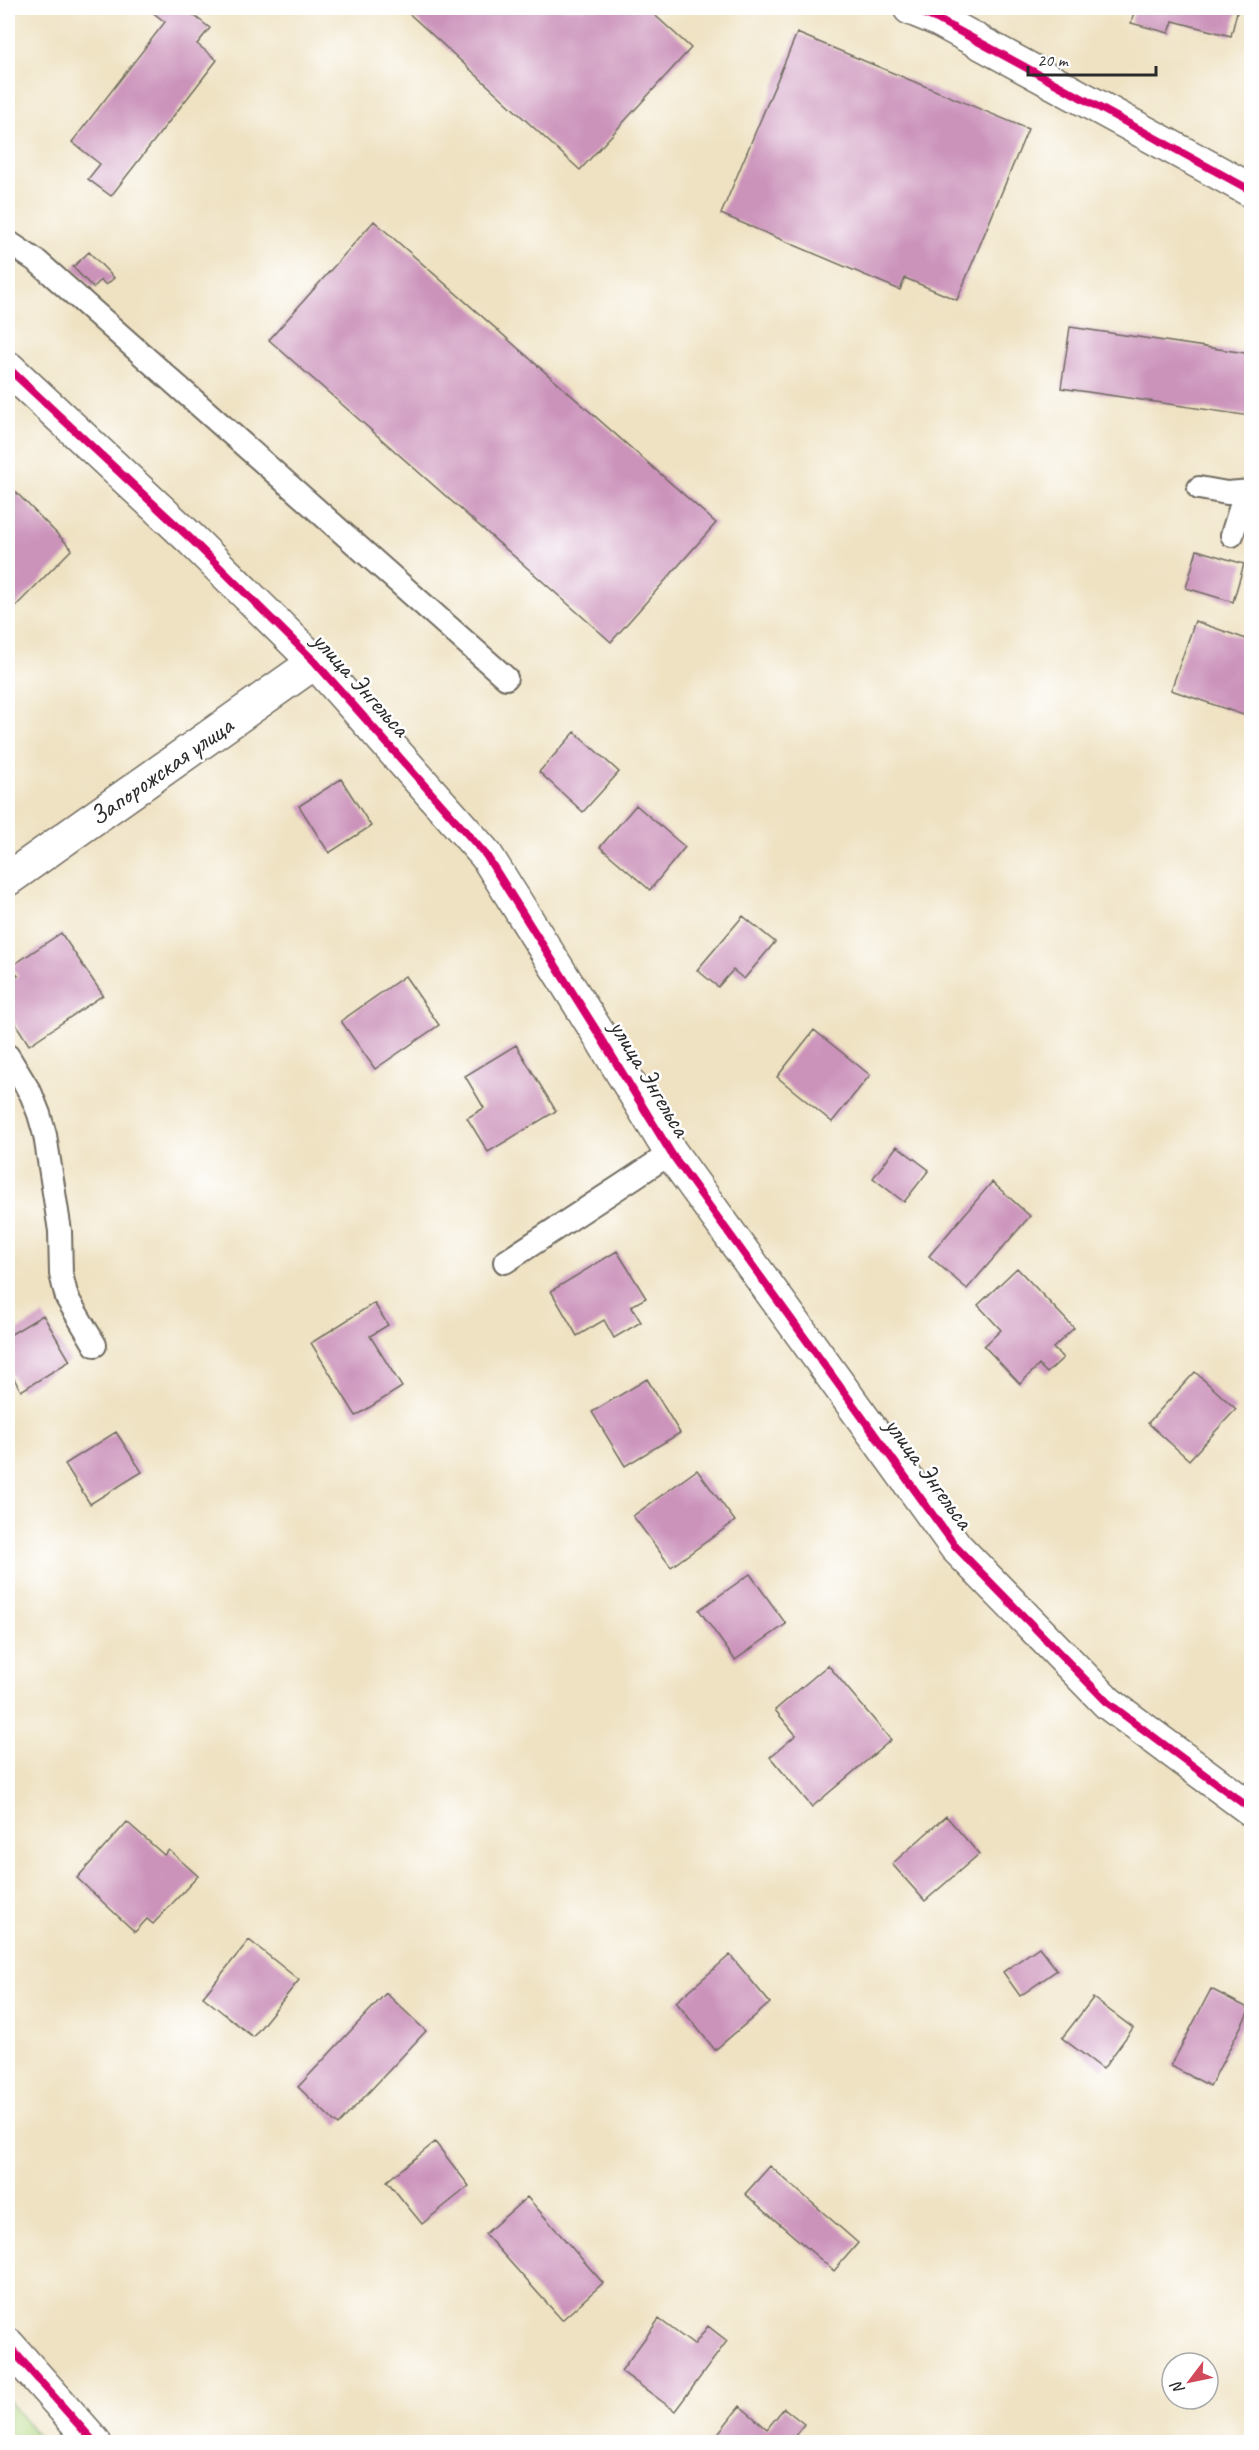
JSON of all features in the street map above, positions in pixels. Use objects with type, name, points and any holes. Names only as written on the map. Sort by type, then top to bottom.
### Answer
[{"type":"street","points":[[910,8],[937,19],[1251,191]]},
{"type":"street","name":"улица Энгельса","points":[[8,368],[192,540],[315,662],[486,855],[670,1152],[956,1547],[1108,1703],[1251,1810]]},
{"type":"street","name":"Запорожская улица","points":[[8,879],[315,662]]},
{"type":"street","points":[[8,2345],[94,2442]]},
{"type":"lane","points":[[8,242],[38,262],[506,678]]},
{"type":"lane","points":[[1199,488],[1227,493],[1248,492],[1232,535]]},
{"type":"lane","points":[[8,1056],[31,1094],[45,1134],[60,1231],[61,1274],[67,1298],[95,1345]]},
{"type":"lane","points":[[505,1262],[670,1152]]},
{"type":"green space","points":[[8,2400],[43,2442],[8,2442]]},
{"type":"building","points":[[147,8],[184,8],[210,28],[197,44],[217,60],[111,196],[88,179],[100,164],[72,142],[165,22]]},
{"type":"building","points":[[403,8],[647,8],[691,48],[580,170]]},
{"type":"building","points":[[1135,8],[1238,8],[1231,36],[1173,21],[1169,33],[1131,23]]},
{"type":"building","points":[[797,33],[1028,129],[957,300],[905,278],[900,290],[721,214]]},
{"type":"building","points":[[374,221],[716,523],[611,642],[269,340]]},
{"type":"building","points":[[89,252],[114,278],[106,285],[101,280],[93,288],[73,267]]},
{"type":"building","points":[[1070,327],[1252,354],[1250,416],[1061,388]]},
{"type":"building","points":[[8,484],[72,549],[8,614]]},
{"type":"building","points":[[1197,550],[1244,564],[1233,602],[1186,588]]},
{"type":"building","points":[[1195,621],[1252,641],[1252,718],[1171,690]]},
{"type":"building","points":[[575,732],[619,772],[583,812],[539,772]]},
{"type":"building","points":[[341,779],[371,826],[329,853],[299,806]]},
{"type":"building","points":[[636,805],[685,847],[650,890],[600,847]]},
{"type":"building","points":[[743,916],[775,942],[744,979],[733,970],[718,987],[697,970]]},
{"type":"building","points":[[61,933],[103,995],[29,1045],[8,1012],[8,983],[18,976],[12,966]]},
{"type":"building","points":[[405,976],[439,1025],[375,1069],[341,1021]]},
{"type":"building","points":[[814,1030],[870,1075],[832,1122],[777,1077]]},
{"type":"building","points":[[516,1045],[556,1111],[488,1152],[467,1118],[484,1108],[465,1076]]},
{"type":"building","points":[[897,1146],[929,1170],[904,1202],[873,1178]]},
{"type":"building","points":[[992,1182],[1030,1216],[967,1289],[929,1256]]},
{"type":"building","points":[[617,1251],[646,1298],[631,1306],[641,1322],[614,1338],[604,1320],[577,1336],[551,1291]]},
{"type":"building","points":[[1017,1268],[1074,1328],[1053,1348],[1063,1358],[1047,1373],[1039,1365],[1020,1384],[984,1346],[1001,1330],[978,1305]]},
{"type":"building","points":[[374,1303],[388,1325],[370,1336],[402,1387],[356,1416],[311,1343]]},
{"type":"building","points":[[43,1315],[70,1361],[21,1391],[8,1368],[8,1336]]},
{"type":"building","points":[[1195,1372],[1236,1409],[1189,1460],[1148,1423]]},
{"type":"building","points":[[647,1379],[680,1433],[625,1466],[592,1412]]},
{"type":"building","points":[[116,1432],[142,1472],[90,1504],[65,1464]]},
{"type":"building","points":[[697,1470],[735,1521],[671,1567],[633,1516]]},
{"type":"building","points":[[750,1574],[786,1624],[735,1660],[699,1610]]},
{"type":"building","points":[[828,1665],[891,1740],[812,1807],[770,1757],[796,1735],[775,1710]]},
{"type":"building","points":[[946,1816],[979,1854],[925,1901],[892,1864]]},
{"type":"building","points":[[127,1822],[164,1855],[169,1850],[198,1876],[153,1924],[147,1919],[135,1932],[77,1878]]},
{"type":"building","points":[[249,1940],[299,1980],[253,2037],[203,1997]]},
{"type":"building","points":[[1039,1947],[1057,1970],[1020,1996],[1003,1972]]},
{"type":"building","points":[[730,1955],[770,2003],[715,2050],[676,2002]]},
{"type":"building","points":[[1211,1989],[1250,2009],[1210,2086],[1171,2066]]},
{"type":"building","points":[[386,1993],[426,2031],[338,2125],[298,2087]]},
{"type":"building","points":[[1093,1998],[1133,2028],[1103,2069],[1062,2038]]},
{"type":"building","points":[[435,2142],[469,2186],[422,2224],[387,2181]]},
{"type":"building","points":[[770,2166],[858,2243],[834,2271],[745,2194]]},
{"type":"building","points":[[527,2197],[603,2283],[562,2320],[485,2234]]},
{"type":"building","points":[[659,2319],[694,2345],[708,2326],[727,2341],[675,2411],[621,2371]]},
{"type":"building","points":[[740,2406],[767,2429],[784,2408],[804,2424],[790,2442],[711,2442]]},
{"type":"cycle path","points":[[910,8],[937,19],[1252,191]]},
{"type":"cycle path","points":[[8,368],[192,540],[315,662],[486,855],[671,1153],[956,1547],[1108,1703],[1252,1810]]},
{"type":"cycle path","points":[[8,2345],[94,2442]]}]
